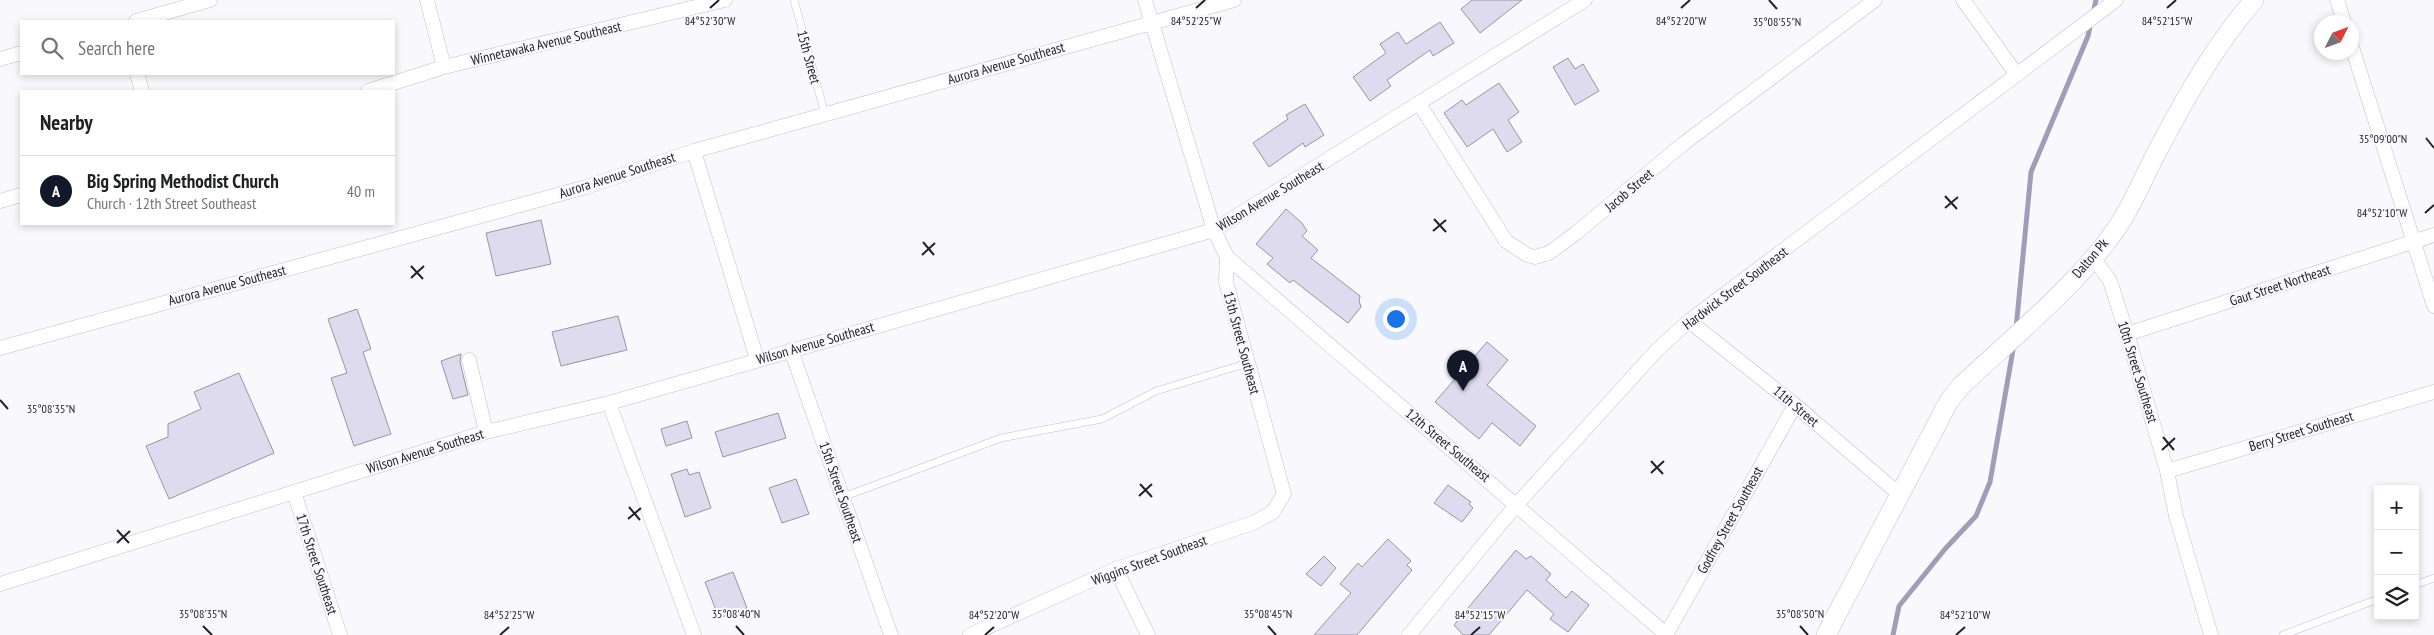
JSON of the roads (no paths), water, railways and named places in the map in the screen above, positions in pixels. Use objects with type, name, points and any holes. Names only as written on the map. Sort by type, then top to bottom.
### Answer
[{"type":"main road","name":"Dalton Pk","points":[[1826,635],[1938,420],[1961,386],[2093,257],[2122,221],[2160,146],[2206,65],[2254,0]]},
{"type":"street","points":[[140,20],[210,0]]},
{"type":"street","points":[[427,0],[444,67]]},
{"type":"street","name":"Winnetawaka Avenue Southeast","points":[[371,90],[444,67],[725,0]]},
{"type":"street","name":"13th Street Southeast","points":[[1145,0],[1214,230],[1227,257],[1226,282],[1284,494],[1273,512]]},
{"type":"street","name":"Aurora Avenue Southeast","points":[[0,348],[586,187],[694,151],[1234,0]]},
{"type":"street","name":"Wilson Avenue Southeast","points":[[0,584],[486,432],[608,403],[1214,230],[1420,105],[1585,0]]},
{"type":"street","name":"Jacob Street","points":[[1420,105],[1506,241],[1516,249],[1535,257],[1549,254],[1684,144],[1875,0]]},
{"type":"street","points":[[1963,0],[2018,75]]},
{"type":"street","name":"Hardwick Street Southeast","points":[[1409,635],[1517,504],[1658,349],[1689,321],[2116,0]]},
{"type":"street","points":[[2337,0],[2342,15]]},
{"type":"street","points":[[0,59],[20,53]]},
{"type":"street","points":[[2356,60],[2434,306]]},
{"type":"street","points":[[137,75],[142,90]]},
{"type":"street","points":[[694,151],[757,360]]},
{"type":"street","points":[[0,201],[20,195]]},
{"type":"street","name":"Gaut Street Northeast","points":[[2126,334],[2434,235]]},
{"type":"street","name":"12th Street Southeast","points":[[1227,257],[1517,504],[1666,635]]},
{"type":"street","name":"10th Street Southeast","points":[[2093,257],[2110,281],[2167,471],[2176,516],[2211,635]]},
{"type":"street","name":"11th Street","points":[[1689,321],[1795,405],[1899,494]]},
{"type":"street","name":"15th Street Southeast","points":[[791,350],[892,635]]},
{"type":"street","points":[[469,360],[486,432]]},
{"type":"street","name":"Berry Street Southeast","points":[[2167,471],[2434,392]]},
{"type":"street","points":[[608,403],[694,635]]},
{"type":"street","name":"Godfrey Street Southeast","points":[[1666,635],[1795,405]]},
{"type":"street","name":"17th Street Southeast","points":[[294,492],[340,635]]},
{"type":"street","name":"Wiggins Street Southeast","points":[[970,635],[1116,569],[1253,523],[1273,512]]},
{"type":"street","points":[[1116,569],[1148,635]]},
{"type":"lane","name":"15th Street","points":[[794,0],[825,114]]},
{"type":"lane","points":[[843,497],[1001,438],[1102,419],[1156,391],[1248,363]]},
{"type":"lane","points":[[2419,584],[2434,578]]},
{"type":"lane","points":[[2283,635],[2374,601]]},
{"type":"waterway","points":[[2093,14],[2096,0]]},
{"type":"waterway","points":[[2016,329],[2031,172],[2088,36],[2091,22]]},
{"type":"waterway","points":[[1893,635],[1899,606],[1945,549],[1976,516],[1990,482],[2014,344]]},
{"type":"place","name":"Big Spring Methodist Church","points":[[1463,391]]}]
